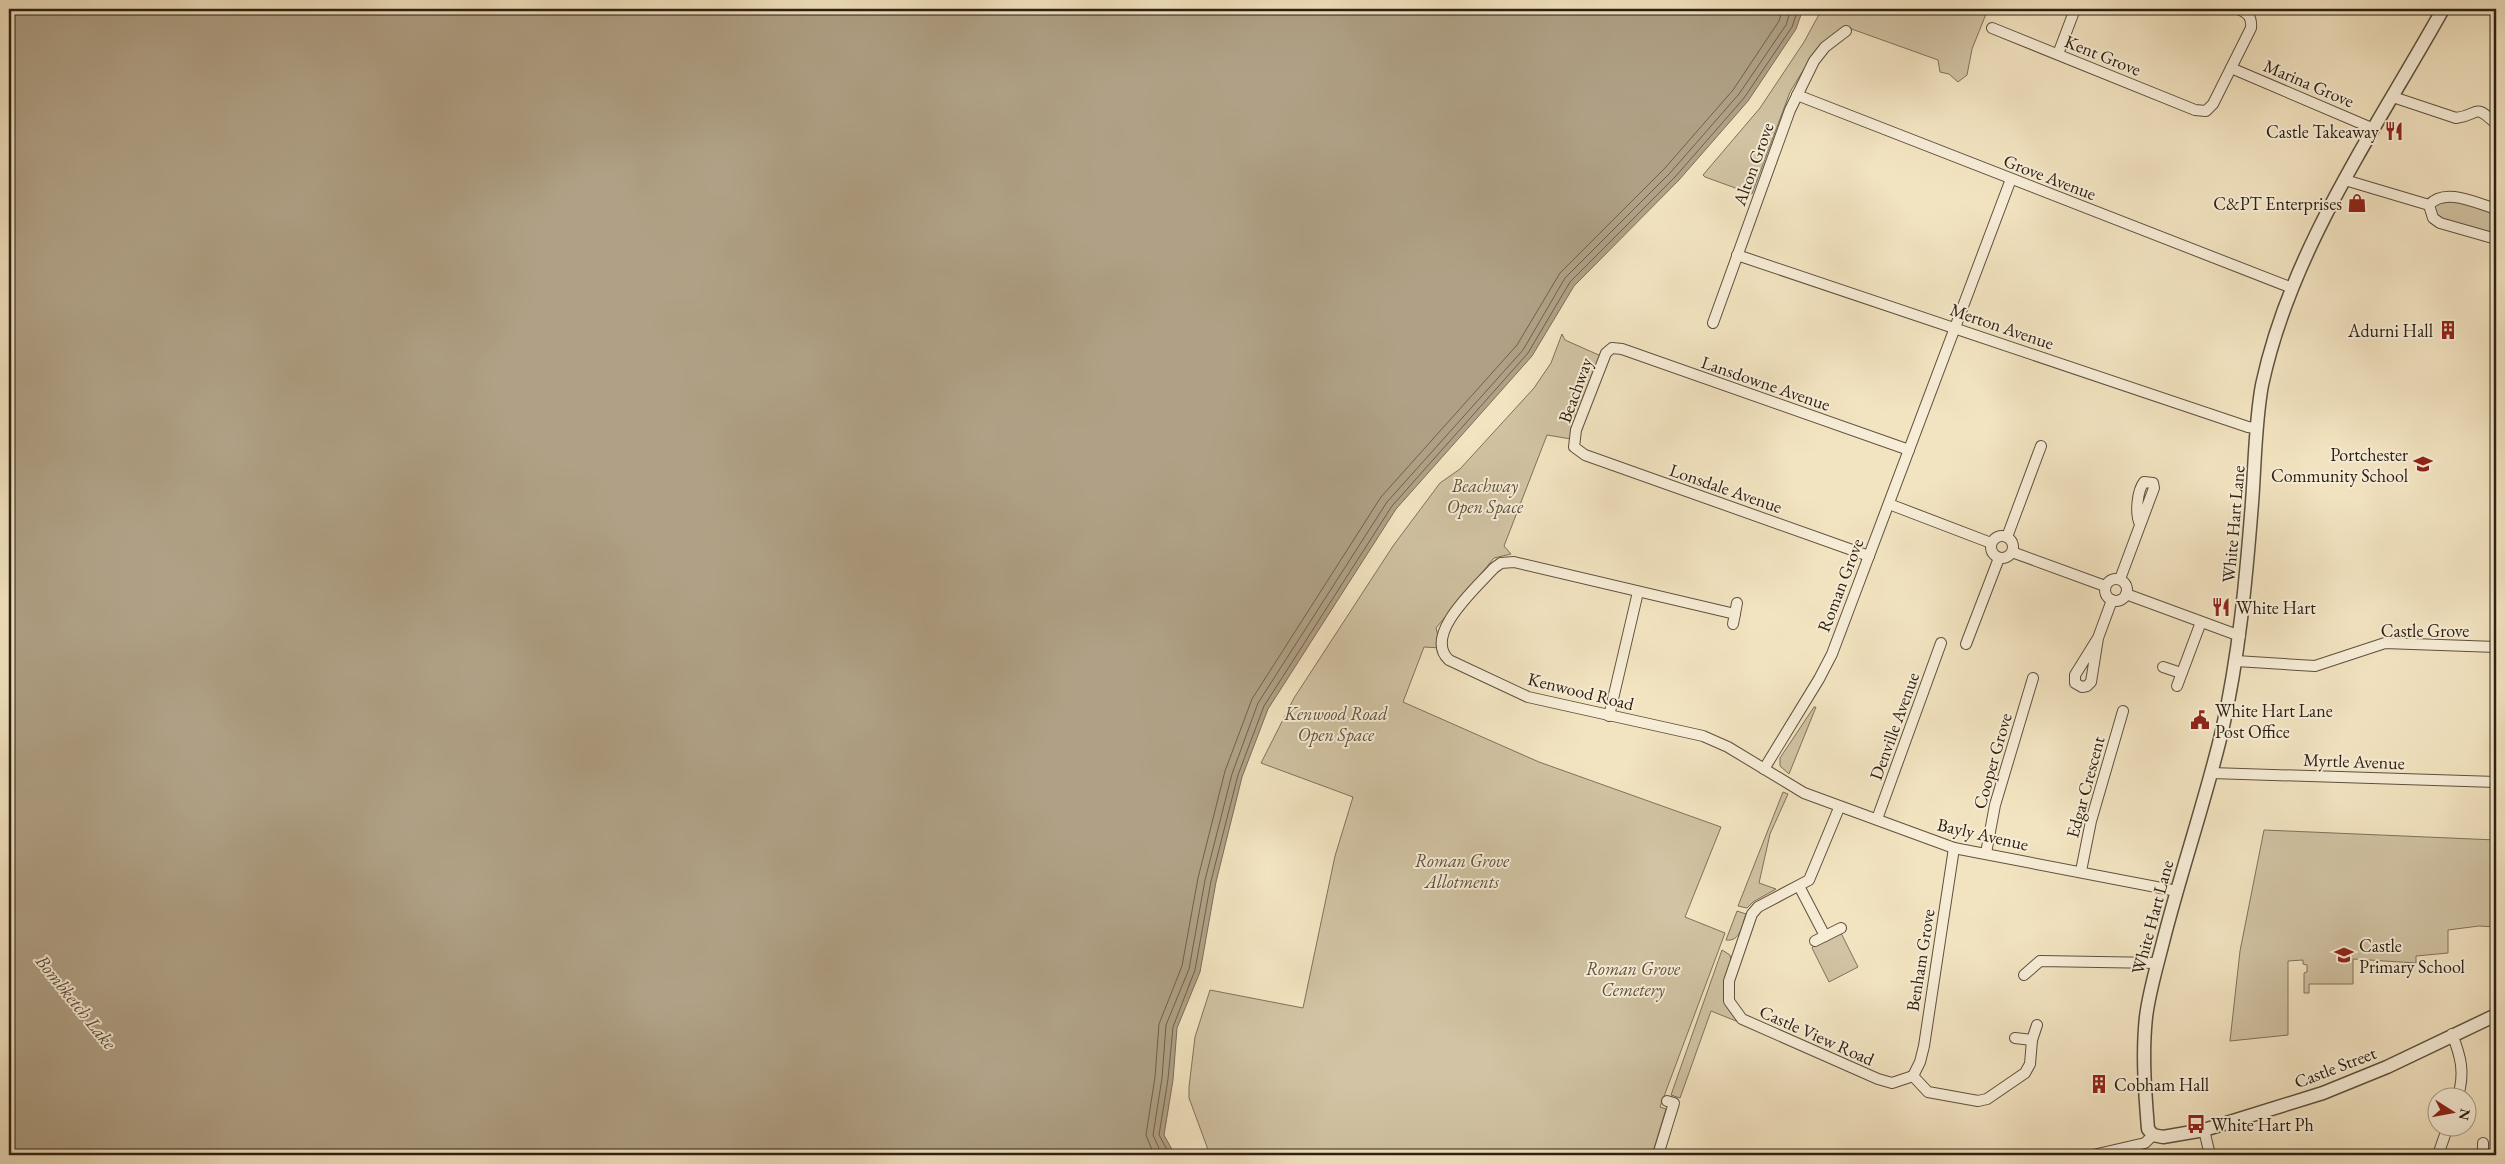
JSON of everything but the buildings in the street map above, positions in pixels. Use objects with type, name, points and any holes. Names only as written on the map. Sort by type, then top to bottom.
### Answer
[{"type":"street","points":[[2058,54],[2075,9]]},
{"type":"street","name":"White Hart Lane","points":[[2153,1135],[2148,1129],[2146,1016],[2177,890],[2211,773],[2236,661],[2240,636],[2257,428],[2262,389],[2270,352],[2292,288],[2345,180],[2443,9]]},
{"type":"street","points":[[2231,68],[2251,28],[2252,20],[2241,10]]},
{"type":"street","name":"Kent Grove","points":[[1992,28],[2202,111],[2207,111],[2213,104],[2231,68]]},
{"type":"street","name":"Alton Grove","points":[[1713,323],[1797,95],[1814,61],[1826,46],[1846,31]]},
{"type":"street","name":"Marina Grove","points":[[2231,68],[2374,129]]},
{"type":"street","name":"Grove Avenue","points":[[1797,95],[2292,288]]},
{"type":"street","points":[[2393,97],[2456,118],[2463,117],[2475,110],[2481,111],[2496,124]]},
{"type":"street","name":"Roman Grove","points":[[1764,769],[1819,679],[1832,654],[2011,179]]},
{"type":"street","points":[[2345,180],[2428,204],[2440,196],[2452,197],[2496,209]]},
{"type":"street","points":[[2428,204],[2433,218],[2440,223],[2496,239]]},
{"type":"street","name":"Merton Avenue","points":[[1737,254],[2248,427],[2257,428]]},
{"type":"street","name":"Beachway","points":[[1574,447],[1576,430],[1606,353],[1612,348]]},
{"type":"street","name":"Lansdowne Avenue","points":[[1612,348],[1622,349],[1909,450]]},
{"type":"street","points":[[2006,537],[2041,446]]},
{"type":"street","name":"Lonsdale Avenue","points":[[1574,447],[1585,455],[1869,556]]},
{"type":"street","points":[[1889,504],[1992,544]]},
{"type":"street","points":[[2120,579],[2140,524]]},
{"type":"street","points":[[1997,537],[2006,537],[2013,544],[2012,552],[2006,558],[1999,558],[1993,554],[1992,544],[1997,537]]},
{"type":"street","points":[[2012,552],[2105,586]]},
{"type":"street","points":[[1966,644],[1999,558]]},
{"type":"street","name":"Kenwood Road","points":[[1737,604],[1734,619],[1638,592],[1514,562],[1501,563],[1494,568],[1444,628],[1440,638],[1443,655],[1449,660],[1528,697],[1703,736],[1728,747],[1764,769]]},
{"type":"street","points":[[2120,579],[2126,585],[2126,594],[2121,600],[2112,600],[2105,594],[2105,586],[2110,580],[2120,579]]},
{"type":"street","points":[[1609,716],[1638,592]]},
{"type":"street","points":[[2126,594],[2240,636]]},
{"type":"street","points":[[2098,638],[2112,600]]},
{"type":"street","points":[[2177,686],[2201,622]]},
{"type":"street","name":"Denville Avenue","points":[[1877,820],[1941,643]]},
{"type":"street","name":"Castle Grove","points":[[2236,661],[2315,666],[2384,643],[2496,647]]},
{"type":"street","points":[[2163,667],[2181,673]]},
{"type":"street","name":"Cooper Grove","points":[[1986,854],[1995,805],[2033,678]]},
{"type":"street","name":"Edgar Crescent","points":[[2081,871],[2091,821],[2123,711]]},
{"type":"street","name":"Bayly Avenue","points":[[1764,769],[1804,793],[1839,808],[1954,848],[2177,890]]},
{"type":"street","name":"Myrtle Avenue","points":[[2211,773],[2496,782]]},
{"type":"street","name":"Castle View Road","points":[[1839,808],[1812,876],[1799,886],[1758,907],[1752,914],[1729,981],[1729,1001],[1742,1019],[1878,1079],[1892,1084],[1913,1076]]},
{"type":"street","name":"Benham Grove","points":[[1913,1076],[1920,1062],[1924,1046],[1954,848]]},
{"type":"street","points":[[1799,886],[1825,936]]},
{"type":"street","points":[[1815,941],[1841,928]]},
{"type":"street","points":[[2024,975],[2040,961],[2158,962]]},
{"type":"street","name":"Castle Street","points":[[2153,1135],[2162,1137],[2204,1130],[2348,1084],[2496,1015]]},
{"type":"street","points":[[1913,1076],[1928,1092],[1978,1101],[1987,1099],[2025,1073],[2030,1064],[2032,1040],[2037,1025]]},
{"type":"street","points":[[2452,1034],[2463,1063],[2461,1086]]},
{"type":"street","points":[[2015,1038],[2032,1040]]},
{"type":"street","points":[[1658,1155],[1674,1103],[1668,1101]]},
{"type":"street","points":[[2204,1130],[2210,1155]]},
{"type":"street","points":[[2093,1155],[2145,1142],[2153,1135]]},
{"type":"street","points":[[2438,1155],[2445,1136]]},
{"type":"street","points":[[2482,1143],[2484,1155]]},
{"type":"green space","points":[[1822,9],[1988,9],[1972,49],[1967,75],[1958,82],[1949,74],[1940,72],[1938,60],[1846,27],[1815,51],[1790,92],[1752,194],[1705,177],[1703,175],[1760,108],[1804,42]]},
{"type":"green space","points":[[2447,199],[2496,212],[2496,235],[2441,220],[2436,216],[2433,204]]},
{"type":"green space","points":[[1562,334],[1565,340],[1601,356],[1571,439],[1547,435],[1504,546],[1511,554],[1494,558],[1436,628],[1441,648],[1424,647],[1403,702],[1539,762],[1721,827],[1685,917],[1725,933],[1660,1107],[1666,1109],[1652,1155],[1210,1155],[1189,1098],[1189,1087],[1195,1037],[1210,990],[1303,1008],[1335,856],[1353,797],[1261,763],[1294,698],[1393,546],[1440,483],[1460,469],[1534,388],[1551,363]]},
{"type":"green space","points":[[1814,707],[1816,707],[1789,774],[1780,766],[1780,758]]},
{"type":"green space","points":[[1783,792],[1788,794],[1770,834],[1759,883],[1776,889],[1753,902],[1747,908],[1738,906]]},
{"type":"green space","name":"Castle Primary School","points":[[2264,830],[2496,840],[2496,927],[2479,926],[2448,930],[2448,953],[2416,956],[2416,963],[2353,959],[2353,984],[2309,984],[2309,993],[2304,993],[2304,973],[2307,972],[2307,965],[2303,964],[2303,960],[2288,961],[2288,1035],[2230,1041],[2240,951]]},
{"type":"green space","points":[[1737,911],[1746,914],[1742,927],[1735,938],[1726,940]]},
{"type":"green space","points":[[1841,933],[1858,967],[1829,982],[1812,948],[1814,945]]},
{"type":"green space","points":[[1722,950],[1730,955],[1731,960],[1725,983],[1741,1023],[1711,1011],[1680,1098],[1671,1095]]},
{"type":"water","name":"Bombketch Lake","points":[[9,9],[1803,9],[1796,29],[1748,101],[1679,180],[1574,286],[1532,356],[1396,509],[1268,709],[1242,777],[1216,882],[1200,972],[1177,1028],[1173,1080],[1164,1135],[1175,1155],[9,1155]]},
{"type":"place","name":"Castle Takeaway","points":[[2394,131]]},
{"type":"place","name":"C&PT Enterprises","points":[[2357,203]]},
{"type":"place","name":"Adurni Hall","points":[[2448,330]]},
{"type":"place","name":"Portchester Community School","points":[[2423,464]]},
{"type":"place","name":"White Hart","points":[[2221,607]]},
{"type":"place","name":"White Hart Lane Post Office","points":[[2200,720]]},
{"type":"place","name":"Castle Primary School","points":[[2344,955]]},
{"type":"place","name":"Cobham Hall","points":[[2099,1084]]},
{"type":"place","name":"White Hart Ph","points":[[2196,1124]]},
{"type":"park label","name":"Beachway Open Space","points":[[1485,495]]},
{"type":"park label","name":"Kenwood Road Open Space","points":[[1336,723]]},
{"type":"park label","name":"Roman Grove Allotments","points":[[1462,870]]},
{"type":"park label","name":"Roman Grove Cemetery","points":[[1633,978]]}]
